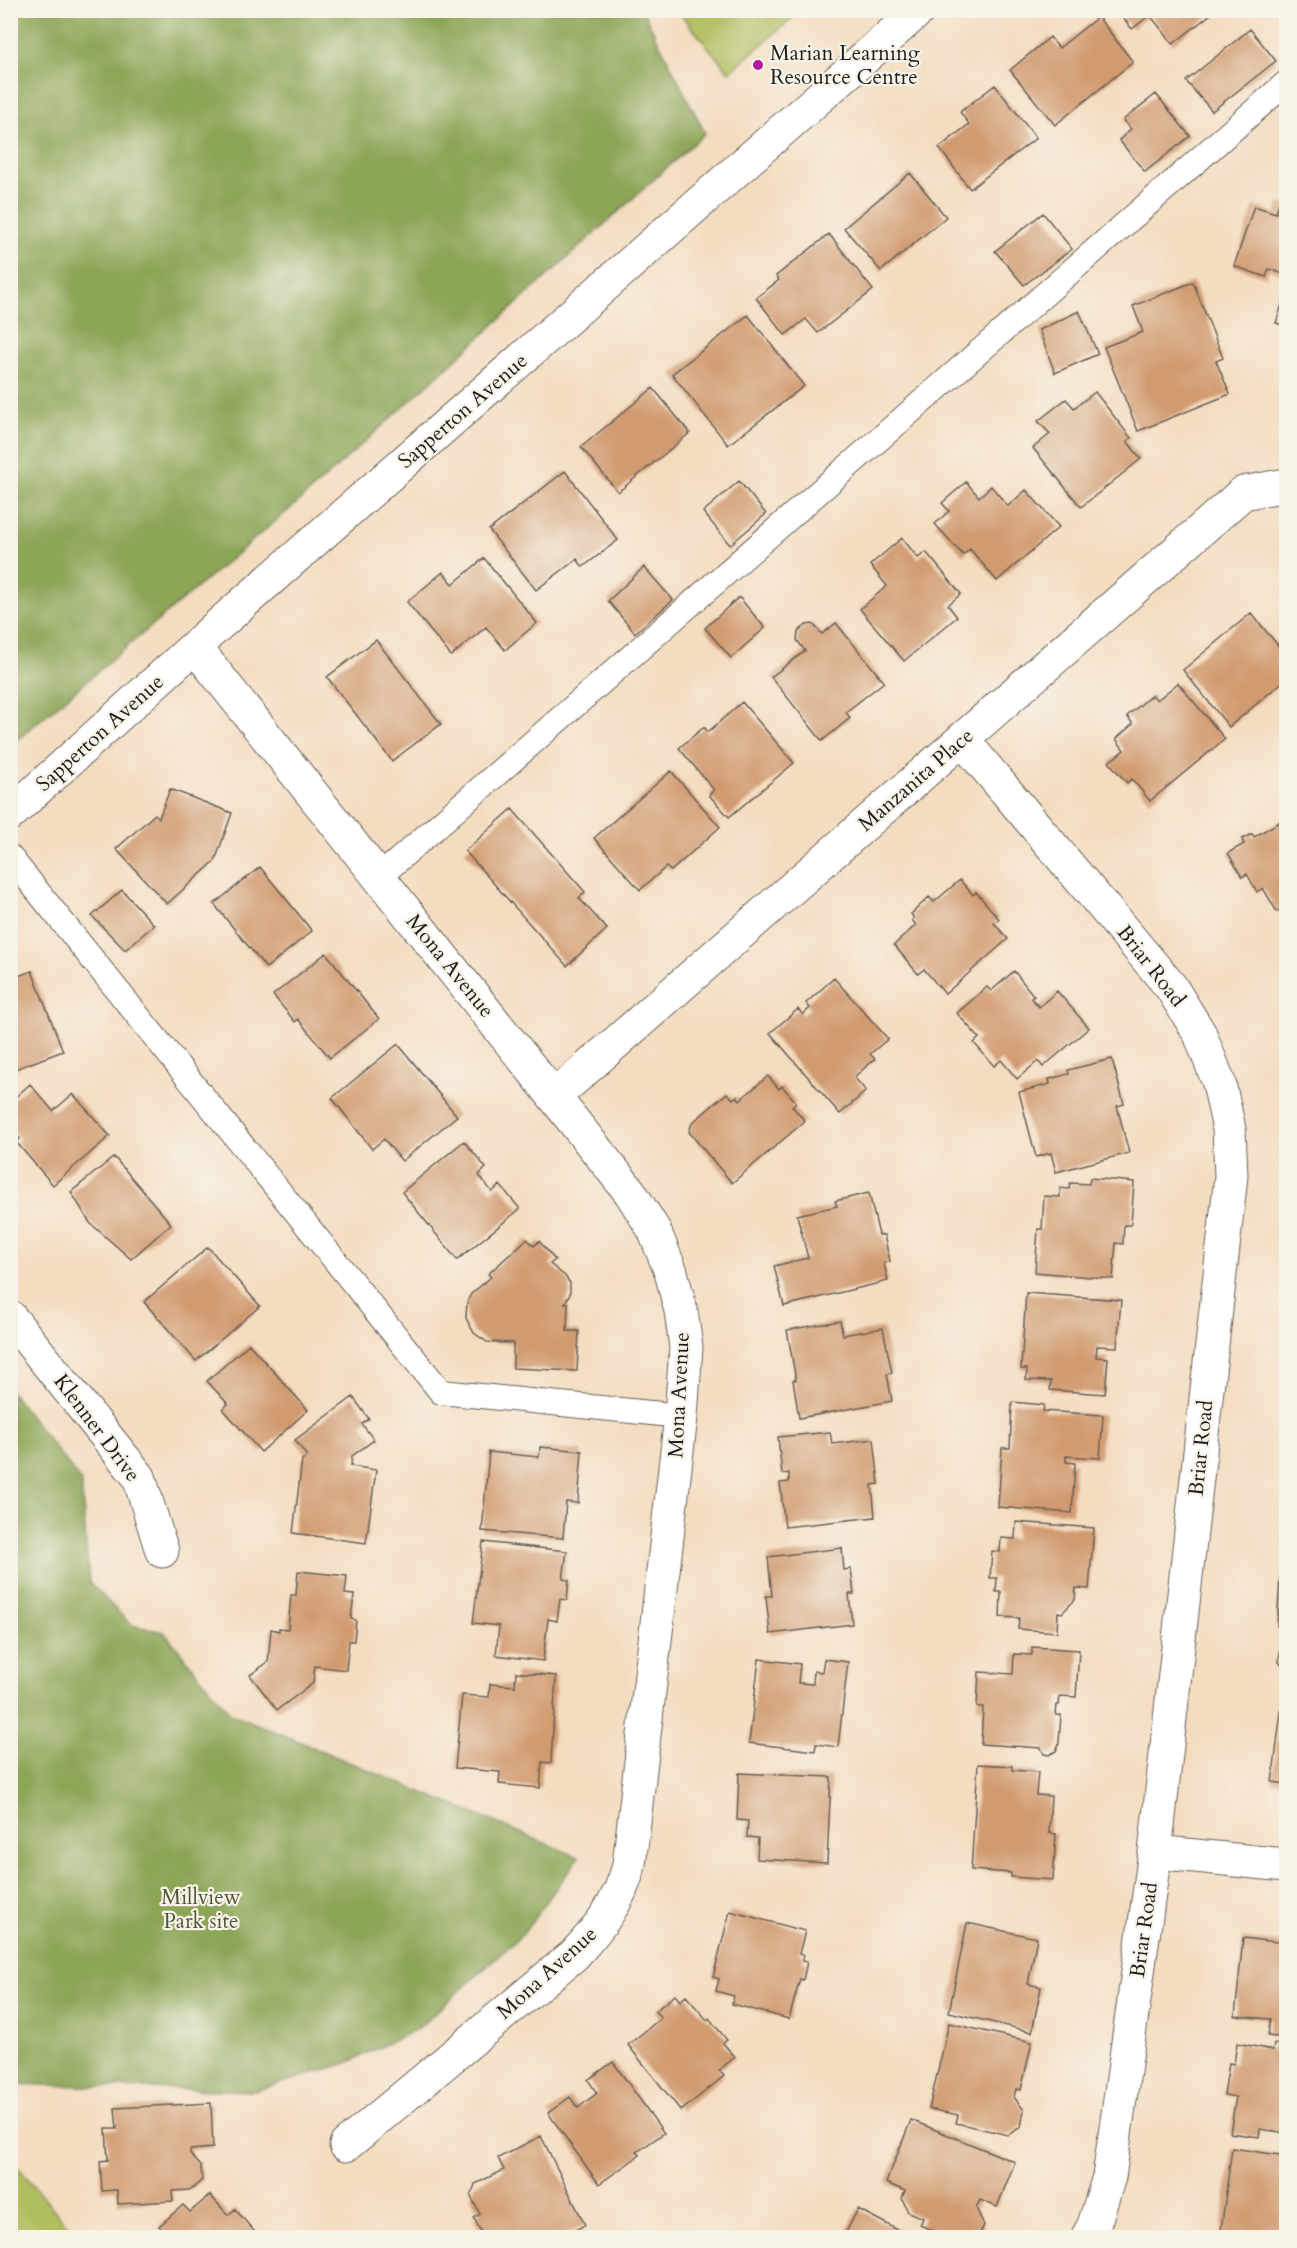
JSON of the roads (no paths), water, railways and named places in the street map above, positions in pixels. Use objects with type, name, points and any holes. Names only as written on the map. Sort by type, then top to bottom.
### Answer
[{"type":"street","name":"Sapperton Avenue","points":[[10,814],[195,647],[919,10]]},
{"type":"street","name":"Manzanita Place","points":[[555,1096],[1243,494],[1287,485]]},
{"type":"street","name":"Mona Avenue","points":[[195,647],[630,1192],[654,1230],[671,1272],[681,1311],[686,1347],[681,1416],[629,1865],[624,1886],[597,1930],[574,1954],[346,2145]]},
{"type":"street","name":"Briar Road","points":[[962,739],[1171,987],[1200,1034],[1219,1083],[1229,1129],[1231,1176],[1155,1852],[1109,2177],[1094,2225],[1087,2238]]},
{"type":"street","name":"Klenner Drive","points":[[10,1317],[139,1477],[162,1551]]},
{"type":"street","points":[[1155,1852],[1287,1865]]},
{"type":"lane","points":[[379,877],[1287,83]]},
{"type":"lane","points":[[10,857],[441,1392],[681,1416]]},
{"type":"place","name":"Marian Learning Resource Centre","points":[[758,65]]},
{"type":"park label","name":"Millview Park site","points":[[201,1909]]}]
